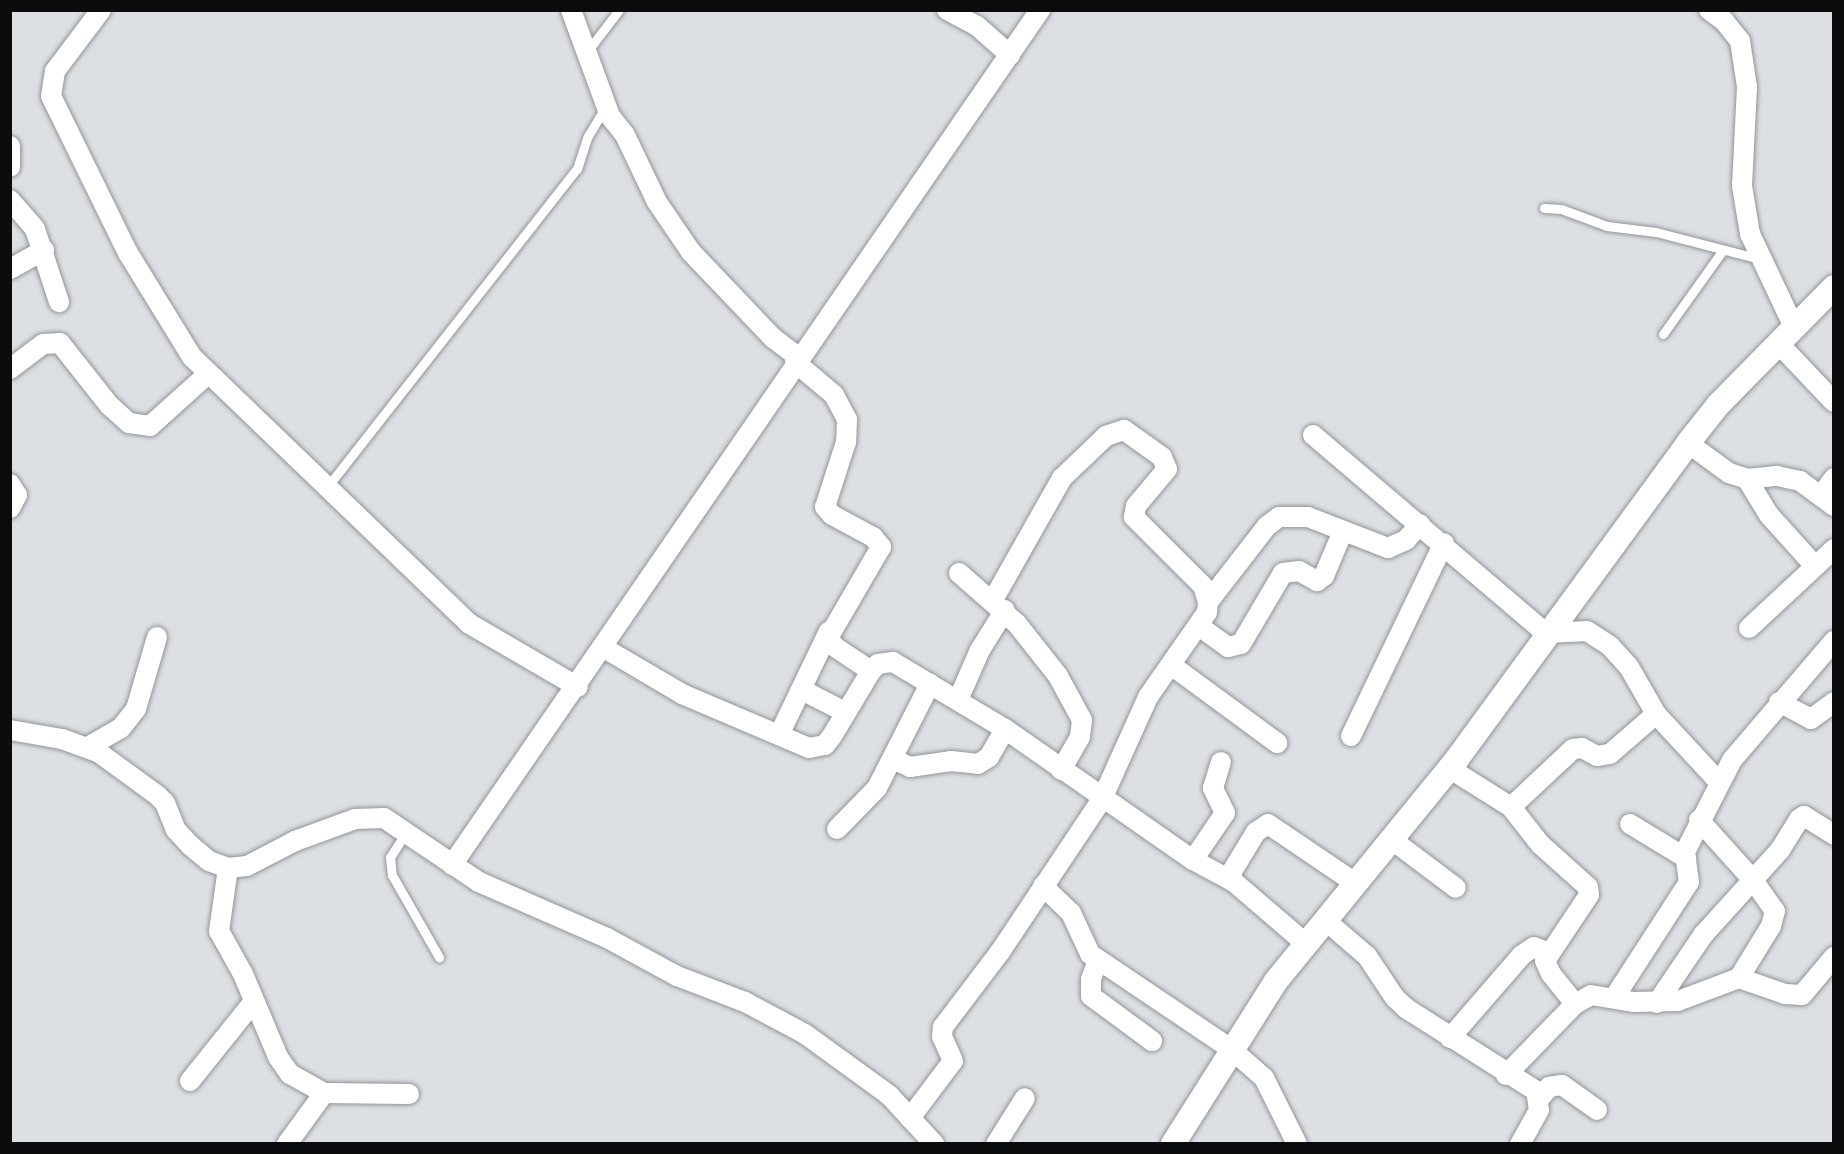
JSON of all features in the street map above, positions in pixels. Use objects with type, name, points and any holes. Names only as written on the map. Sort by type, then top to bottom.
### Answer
[{"type":"street","points":[[101,10],[55,71],[51,96],[128,254],[192,357],[468,623],[578,687]]},
{"type":"street","points":[[571,10],[585,54],[606,106],[625,135],[657,202],[691,252],[773,338],[834,395],[847,419],[846,442],[825,507],[832,515],[873,537],[880,546],[829,631],[779,735]]},
{"type":"street","points":[[947,10],[977,26],[1010,55]]},
{"type":"street","points":[[452,865],[578,687],[797,359],[1040,10]]},
{"type":"street","points":[[1709,10],[1724,21],[1740,41],[1745,60],[1742,186],[1750,234],[1786,335],[1833,402]]},
{"type":"street","points":[[10,146],[10,168]]},
{"type":"street","points":[[10,200],[30,220],[44,250],[59,302]]},
{"type":"street","points":[[10,268],[44,250]]},
{"type":"street","points":[[1173,1143],[1276,981],[1449,768],[1546,633],[1688,443],[1718,405],[1833,287]]},
{"type":"street","points":[[10,369],[43,344],[60,343],[108,405],[129,423],[150,426],[208,374]]},
{"type":"street","points":[[958,700],[999,605],[1062,478],[1116,430],[1134,437],[1166,463],[1164,474],[1136,506],[1134,517],[1203,586],[1208,602]]},
{"type":"street","points":[[1313,435],[1444,543],[1546,633],[1587,631],[1610,646],[1629,667],[1656,714],[1719,782]]},
{"type":"street","points":[[1688,443],[1729,473],[1747,479],[1790,478],[1827,501],[1833,478]]},
{"type":"street","points":[[1747,479],[1769,515],[1815,566]]},
{"type":"street","points":[[10,484],[17,495],[10,508]]},
{"type":"street","points":[[910,1118],[953,1061],[942,1036],[943,1027],[987,970],[1102,799],[1137,719],[1170,665],[1199,626],[1208,602],[1272,520],[1300,515],[1388,548],[1406,540],[1420,524]]},
{"type":"street","points":[[1199,626],[1228,647],[1241,644],[1283,573],[1291,570],[1317,581],[1324,576],[1343,531]]},
{"type":"street","points":[[1351,736],[1444,543]]},
{"type":"street","points":[[1749,628],[1833,549]]},
{"type":"street","points":[[959,573],[999,605],[1058,676],[1082,720],[1080,736],[1060,770]]},
{"type":"street","points":[[829,631],[830,644],[871,671]]},
{"type":"street","points":[[88,747],[121,728],[136,710],[157,637]]},
{"type":"street","points":[[1614,998],[1689,882],[1686,858],[1699,820],[1719,782],[1779,702],[1833,641]]},
{"type":"street","points":[[604,648],[666,686],[779,735],[818,748],[832,736],[871,671],[878,664],[893,662],[1005,729],[1060,770],[1193,860],[1228,878],[1306,944]]},
{"type":"street","points":[[1170,665],[1276,743]]},
{"type":"street","points":[[837,829],[874,793],[930,684]]},
{"type":"street","points":[[802,690],[845,712]]},
{"type":"street","points":[[1779,702],[1811,719],[1833,702]]},
{"type":"street","points":[[1511,807],[1573,749],[1582,748],[1597,756],[1610,754],[1656,714]]},
{"type":"street","points":[[893,759],[910,767],[951,761],[978,764],[988,757],[1005,729]]},
{"type":"street","points":[[10,730],[88,747],[157,795],[181,836],[209,861],[228,868],[247,866],[295,841],[355,819],[384,818],[407,831],[479,882],[598,934],[685,979],[745,1002],[805,1034],[874,1082],[934,1143]]},
{"type":"street","points":[[1193,860],[1225,813],[1213,788],[1221,762]]},
{"type":"street","points":[[1449,768],[1511,807],[1540,844],[1588,887],[1588,895],[1550,952],[1546,967],[1575,1004]]},
{"type":"street","points":[[1657,1003],[1703,935],[1753,880],[1804,816],[1833,835]]},
{"type":"street","points":[[1506,1075],[1575,1004],[1591,995],[1657,1003],[1691,998],[1739,978],[1776,917],[1753,880],[1699,820]]},
{"type":"street","points":[[1228,878],[1256,832],[1268,824],[1355,883]]},
{"type":"street","points":[[1630,824],[1686,858]]},
{"type":"street","points":[[1391,840],[1456,888]]},
{"type":"street","points":[[228,868],[219,931],[290,1074],[324,1093],[409,1094]]},
{"type":"street","points":[[1043,886],[1071,912],[1085,947],[1098,960],[1231,1049],[1264,1078],[1297,1143]]},
{"type":"street","points":[[1324,920],[1367,956],[1395,998],[1506,1075],[1528,1085],[1539,1099]]},
{"type":"street","points":[[1450,1038],[1522,955],[1534,947],[1550,952]]},
{"type":"street","points":[[1739,978],[1785,994],[1802,994],[1833,957]]},
{"type":"street","points":[[1098,960],[1091,979],[1091,996],[1152,1041]]},
{"type":"street","points":[[190,1081],[254,1001]]},
{"type":"street","points":[[1520,1143],[1535,1119],[1539,1099],[1549,1087],[1562,1085],[1597,1110]]},
{"type":"street","points":[[287,1143],[324,1093]]},
{"type":"street","points":[[996,1143],[1025,1098]]},
{"type":"lane","points":[[585,54],[620,10]]},
{"type":"lane","points":[[328,486],[577,169],[588,136],[606,106]]},
{"type":"lane","points":[[1544,207],[1561,209],[1607,226],[1656,232],[1760,260]]},
{"type":"lane","points":[[1663,334],[1723,250]]},
{"type":"lane","points":[[407,831],[390,857],[392,875],[439,957]]}]
